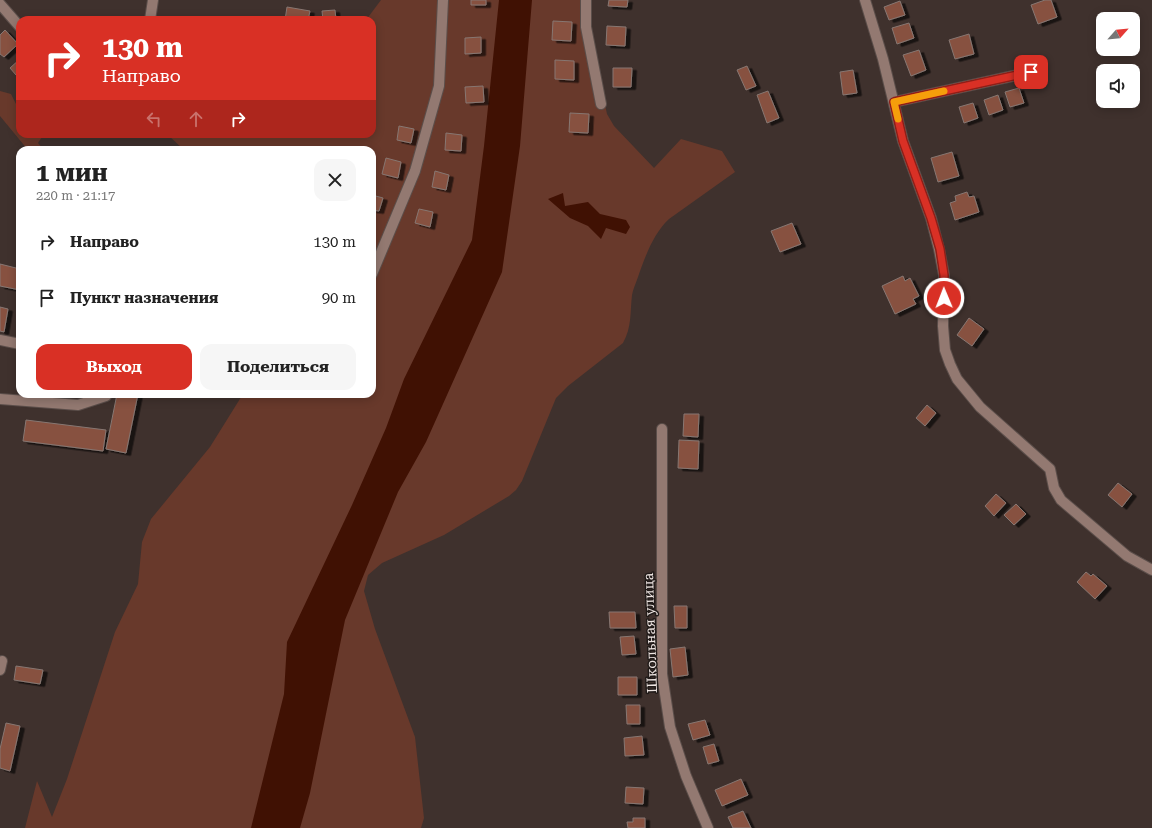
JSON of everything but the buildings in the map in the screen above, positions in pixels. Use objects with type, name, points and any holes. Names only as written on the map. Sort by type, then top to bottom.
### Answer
[{"type":"street","points":[[151,16],[153,0]]},
{"type":"street","points":[[376,265],[416,171],[439,86],[443,0]]},
{"type":"street","points":[[586,0],[586,27],[601,104]]},
{"type":"street","points":[[865,0],[894,102],[903,141],[931,218],[940,249],[944,275],[943,326],[945,350],[957,379],[980,407],[1050,469],[1054,488],[1061,500],[1127,556],[1152,570]]},
{"type":"street","points":[[0,4],[16,22]]},
{"type":"street","points":[[894,102],[1031,72]]},
{"type":"street","points":[[0,340],[16,343]]},
{"type":"street","points":[[0,399],[78,405],[100,398]]},
{"type":"street","name":"Школьная улица","points":[[662,429],[662,674],[670,726],[686,776],[708,828]]},
{"type":"shaded area","points":[[381,0],[589,0],[594,53],[607,114],[614,126],[654,168],[681,139],[722,151],[735,172],[669,219],[658,232],[647,254],[633,290],[628,331],[623,343],[568,386],[556,398],[522,481],[516,490],[509,496],[444,535],[382,563],[368,575],[364,591],[375,629],[415,737],[424,818],[421,828],[25,828],[37,781],[52,817],[67,779],[115,632],[138,584],[142,542],[151,519],[210,447],[241,398],[376,398],[376,146],[180,146],[171,138],[376,138],[376,16],[369,16]]},
{"type":"shaded area","points":[[499,0],[532,0],[520,146],[502,272],[426,442],[398,492],[345,620],[310,793],[300,828],[251,828],[284,694],[287,642],[352,505],[386,428],[404,379],[472,240],[484,146]]},
{"type":"shaded area","points":[[0,91],[11,94],[16,104],[16,135],[0,116]]},
{"type":"shaded area","points":[[18,138],[41,138],[38,143],[41,146],[25,146]]},
{"type":"shaded area","points":[[563,193],[565,206],[588,202],[600,214],[626,220],[630,227],[626,234],[606,228],[601,239],[588,226],[570,218],[548,199]]},
{"type":"slow traffic","points":[[898,119],[894,102],[944,91]]},
{"type":"route","points":[[944,298],[944,275],[940,249],[931,218],[903,141],[894,102],[1031,72]]}]
